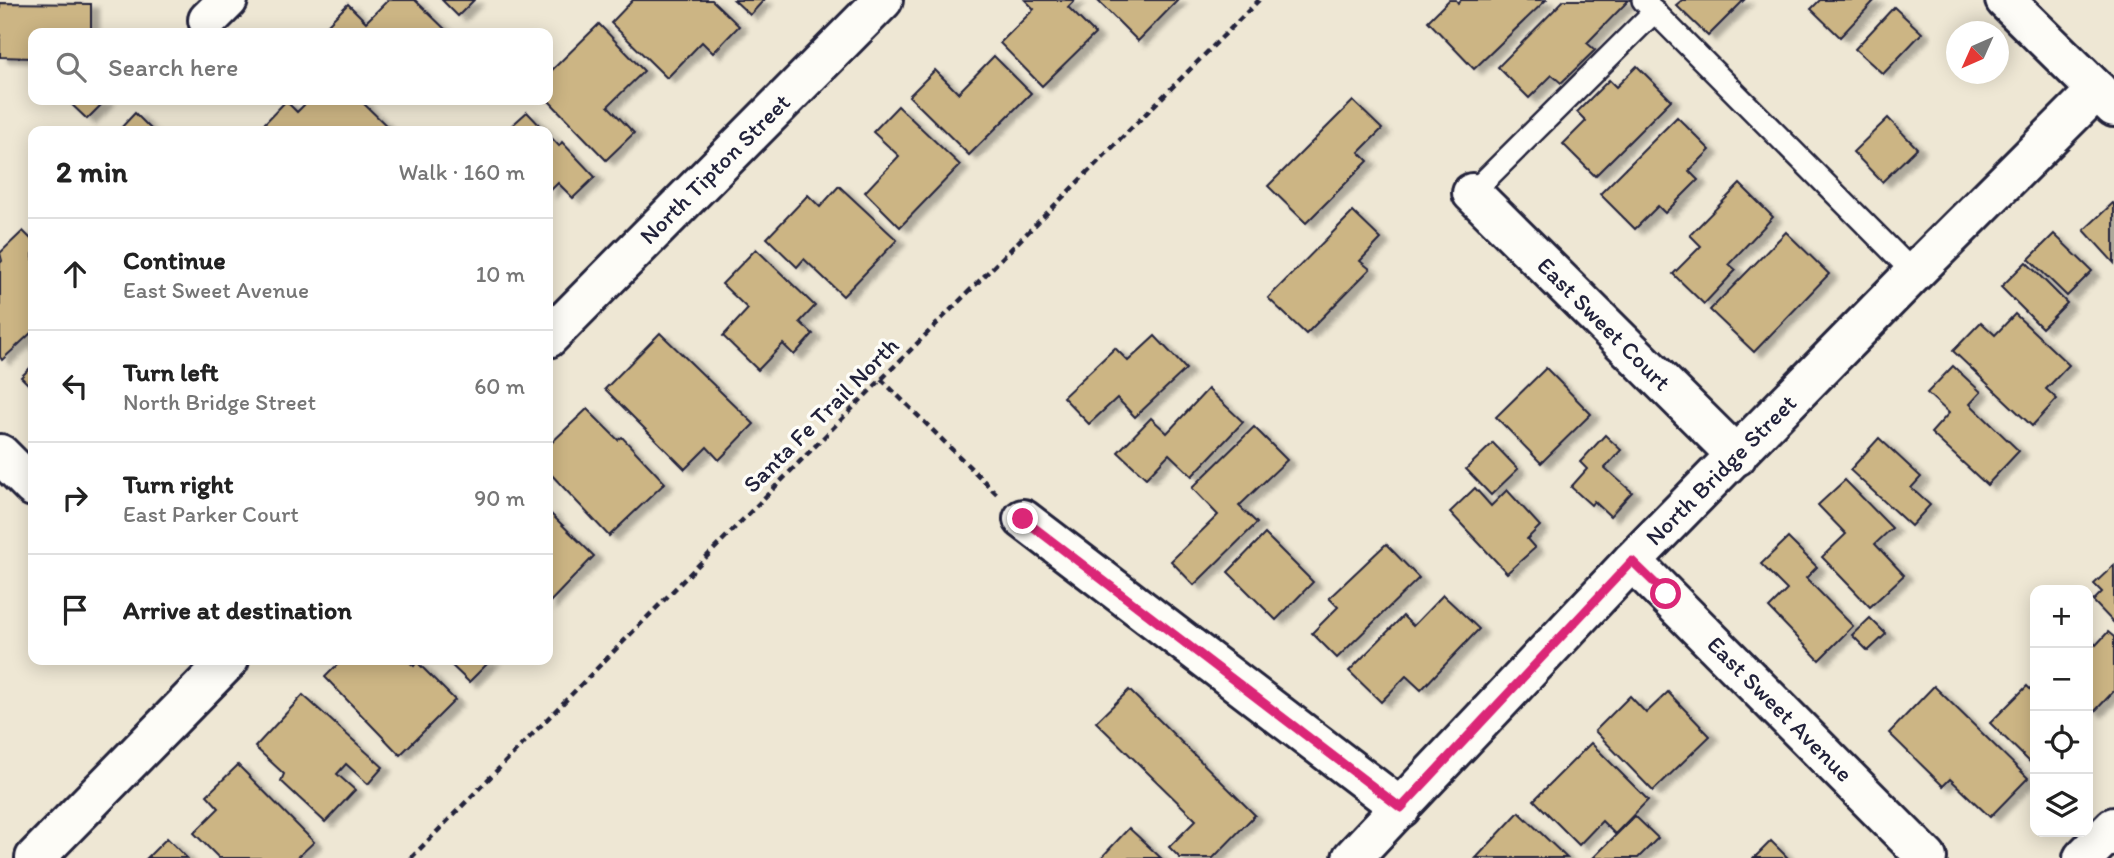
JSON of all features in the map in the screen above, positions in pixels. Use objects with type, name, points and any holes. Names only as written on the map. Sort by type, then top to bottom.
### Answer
[{"type":"street","name":"North Tipton Street","points":[[553,333],[883,0]]},
{"type":"street","points":[[2005,0],[2106,99]]},
{"type":"street","name":"North Bridge Street","points":[[1352,858],[1632,561],[1914,273],[2106,99]]},
{"type":"street","name":"East Sweet Court","points":[[1472,193],[1737,456]]},
{"type":"street","points":[[0,454],[28,482]]},
{"type":"street","points":[[1023,519],[1401,808]]},
{"type":"street","name":"East Sweet Avenue","points":[[1632,561],[1927,858]]},
{"type":"street","points":[[35,858],[217,665]]},
{"type":"street","points":[[2083,858],[2114,827]]},
{"type":"lane","points":[[1472,193],[1649,6],[1914,273]]},
{"type":"path","name":"Santa Fe Trail North","points":[[411,858],[881,379],[1259,0]]},
{"type":"path","points":[[881,379],[1023,519]]},
{"type":"building","points":[[388,0],[415,0],[444,28],[324,28],[348,4],[366,22]]},
{"type":"building","points":[[442,0],[474,0],[458,16]]},
{"type":"building","points":[[633,0],[712,0],[739,26],[713,53],[702,42],[667,78],[611,23]]},
{"type":"building","points":[[734,0],[764,0],[750,15]]},
{"type":"building","points":[[1025,0],[1075,0],[1068,7],[1095,34],[1042,86],[1000,43],[1034,9]]},
{"type":"building","points":[[1097,0],[1178,0],[1138,41]]},
{"type":"building","points":[[1449,0],[1456,0],[1458,3],[1461,0],[1546,0],[1474,69],[1428,21]]},
{"type":"building","points":[[1564,0],[1629,0],[1587,43],[1595,50],[1561,83],[1552,75],[1529,98],[1498,67]]},
{"type":"building","points":[[1682,0],[1744,0],[1708,36],[1676,5]]},
{"type":"building","points":[[1820,0],[1875,0],[1840,37],[1811,9]]},
{"type":"building","points":[[0,3],[91,4],[91,28],[28,28],[28,58],[0,57]]},
{"type":"building","points":[[1894,7],[1922,33],[1883,74],[1855,49]]},
{"type":"building","points":[[599,24],[644,71],[608,106],[634,133],[606,160],[553,105],[553,69]]},
{"type":"building","points":[[994,56],[1031,93],[969,155],[909,96],[935,70],[958,93]]},
{"type":"building","points":[[1637,66],[1671,100],[1595,176],[1563,144],[1586,121],[1577,112],[1609,80],[1616,87]]},
{"type":"building","points":[[1353,101],[1382,129],[1359,152],[1368,161],[1306,223],[1268,186]]},
{"type":"building","points":[[72,105],[101,105],[87,119]]},
{"type":"building","points":[[282,105],[290,105],[297,112],[304,105],[365,105],[387,126],[262,126]]},
{"type":"building","points":[[898,106],[960,165],[900,227],[865,192],[899,156],[873,132]]},
{"type":"building","points":[[527,112],[540,126],[511,126]]},
{"type":"building","points":[[135,113],[148,126],[123,126]]},
{"type":"building","points":[[1677,117],[1710,150],[1689,171],[1698,180],[1665,213],[1658,206],[1635,229],[1600,194]]},
{"type":"building","points":[[1888,118],[1917,148],[1882,182],[1853,152]]},
{"type":"building","points":[[553,139],[559,146],[562,142],[595,177],[573,198],[558,183],[553,188]]},
{"type":"building","points":[[1740,184],[1773,217],[1729,264],[1736,270],[1704,304],[1673,274],[1701,246],[1690,235]]},
{"type":"building","points":[[839,186],[897,240],[843,296],[804,259],[797,267],[767,238],[808,195],[820,207]]},
{"type":"building","points":[[2114,204],[2114,263],[2084,230]]},
{"type":"building","points":[[1353,212],[1381,239],[1360,261],[1370,269],[1306,334],[1268,298]]},
{"type":"building","points":[[23,231],[28,236],[28,336],[2,360],[0,357],[0,253]]},
{"type":"building","points":[[1786,232],[1829,274],[1754,352],[1710,310]]},
{"type":"building","points":[[2054,234],[2092,271],[2067,296],[2029,259]]},
{"type":"building","points":[[756,249],[815,306],[800,322],[813,334],[794,355],[783,344],[758,370],[723,336],[748,309],[722,284]]},
{"type":"building","points":[[2026,262],[2067,303],[2042,328],[2001,287]]},
{"type":"building","points":[[2015,314],[2069,365],[2046,389],[2057,399],[2032,426],[1953,351],[1981,322],[1995,335]]},
{"type":"building","points":[[660,333],[754,424],[719,460],[707,447],[685,469],[605,389]]},
{"type":"building","points":[[1155,336],[1186,369],[1135,417],[1117,398],[1089,424],[1063,397],[1115,348],[1128,361]]},
{"type":"building","points":[[1953,366],[1981,392],[1970,404],[2019,451],[1987,485],[1931,433],[1949,413],[1927,393]]},
{"type":"building","points":[[1546,368],[1591,414],[1541,463],[1496,417]]},
{"type":"building","points":[[28,370],[28,384],[21,377]]},
{"type":"building","points":[[1208,389],[1243,422],[1192,476],[1169,454],[1146,478],[1118,452],[1151,418],[1167,433]]},
{"type":"building","points":[[587,409],[618,440],[622,437],[665,483],[609,536],[553,476],[553,441]]},
{"type":"building","points":[[1254,427],[1287,460],[1239,506],[1257,523],[1194,585],[1171,561],[1218,515],[1192,488]]},
{"type":"building","points":[[1605,435],[1621,450],[1605,468],[1632,492],[1610,516],[1594,501],[1591,505],[1571,487],[1587,469],[1580,462]]},
{"type":"building","points":[[1879,438],[1921,477],[1911,488],[1930,505],[1911,526],[1850,470]]},
{"type":"building","points":[[1493,443],[1518,469],[1491,495],[1466,469]]},
{"type":"building","points":[[1845,480],[1892,528],[1875,544],[1904,575],[1870,607],[1822,557],[1846,534],[1818,505]]},
{"type":"building","points":[[1475,488],[1491,506],[1507,490],[1540,526],[1527,539],[1535,548],[1507,573],[1450,512]]},
{"type":"building","points":[[553,516],[594,556],[553,599]]},
{"type":"building","points":[[1265,534],[1313,582],[1276,620],[1228,572]]},
{"type":"building","points":[[1788,538],[1817,567],[1806,578],[1853,626],[1819,660],[1769,608],[1787,590],[1761,564]]},
{"type":"building","points":[[1386,544],[1419,578],[1337,658],[1312,633],[1338,607],[1329,598]]},
{"type":"building","points":[[2114,565],[2114,623],[2093,601],[2102,592],[2094,584]]},
{"type":"building","points":[[1443,595],[1479,629],[1421,690],[1406,676],[1381,702],[1349,671],[1403,616],[1413,626]]},
{"type":"building","points":[[1870,618],[1886,634],[1868,651],[1852,635]]},
{"type":"building","points":[[2108,632],[2114,637],[2114,691],[2094,712],[2093,642],[2096,645]]},
{"type":"building","points":[[337,665],[420,665],[455,700],[400,755],[325,677]]},
{"type":"building","points":[[451,665],[486,665],[469,682]]},
{"type":"building","points":[[1934,686],[2028,778],[1990,817],[1950,779],[1943,786],[1889,733]]},
{"type":"building","points":[[2027,686],[2030,689],[2030,762],[1990,723]]},
{"type":"building","points":[[1129,690],[1255,815],[1213,858],[1180,858],[1169,847],[1196,820],[1096,722]]},
{"type":"building","points":[[1668,692],[1710,736],[1653,791],[1595,731],[1630,696],[1646,713]]},
{"type":"building","points":[[303,695],[383,767],[368,784],[346,764],[337,774],[355,790],[325,822],[281,781],[284,774],[255,747]]},
{"type":"building","points":[[1591,743],[1648,800],[1615,834],[1602,821],[1579,845],[1534,800]]},
{"type":"building","points":[[238,765],[314,842],[297,858],[219,858],[194,833],[219,808],[207,795]]},
{"type":"building","points":[[1519,812],[1567,858],[1476,858]]},
{"type":"building","points":[[1635,816],[1658,838],[1638,858],[1593,858]]},
{"type":"building","points":[[1129,828],[1161,858],[1101,858]]},
{"type":"building","points":[[167,838],[187,858],[147,858]]},
{"type":"building","points":[[1771,841],[1788,858],[1754,858]]},
{"type":"route","points":[[1023,519],[1401,808],[1632,561],[1666,594]]}]
